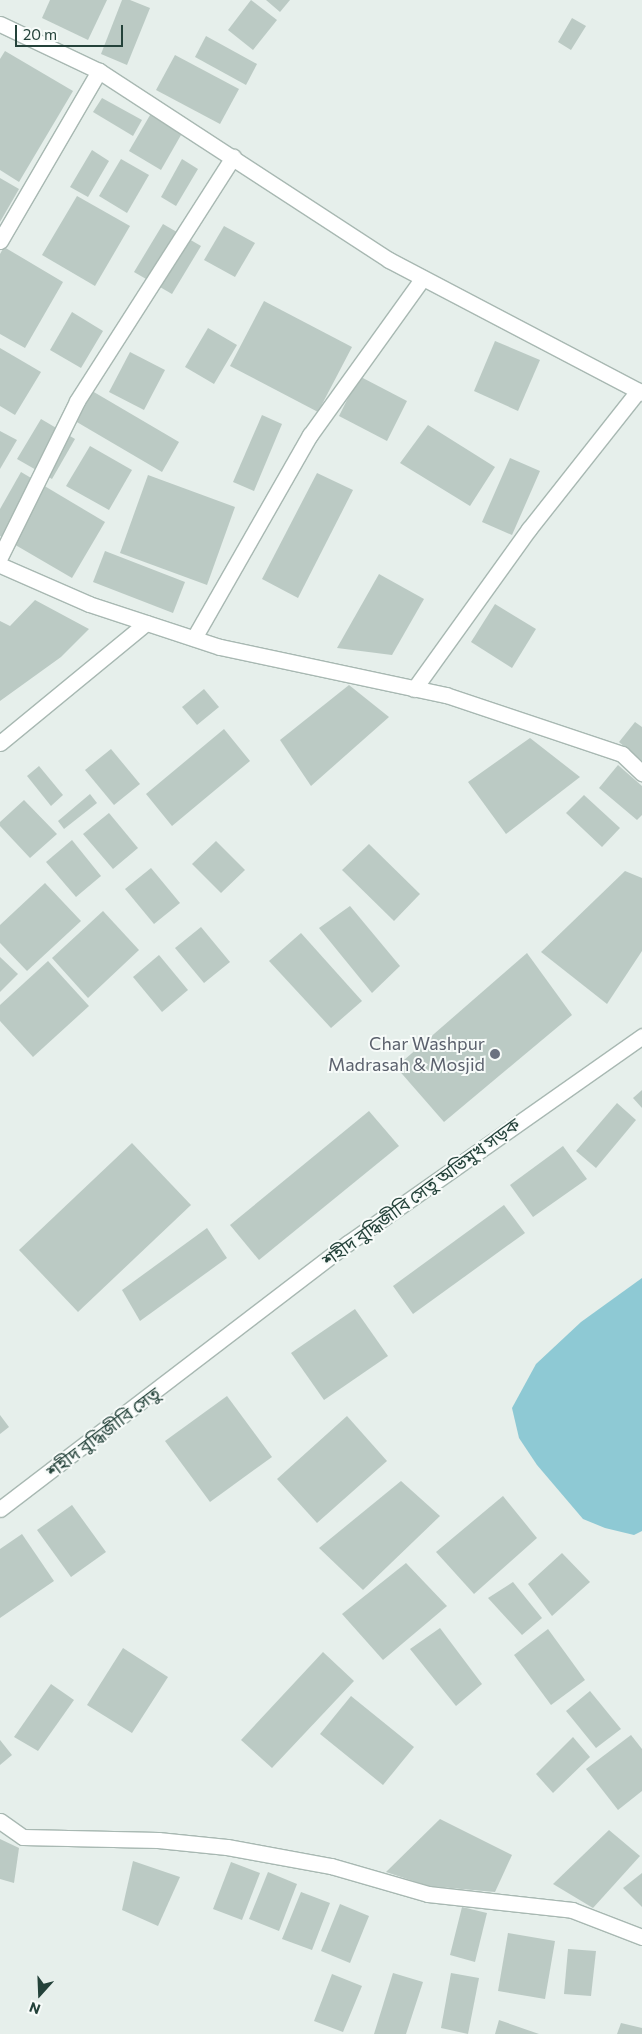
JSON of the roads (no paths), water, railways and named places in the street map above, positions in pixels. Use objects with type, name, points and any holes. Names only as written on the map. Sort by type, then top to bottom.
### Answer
[{"type":"street","points":[[0,24],[99,71],[234,157],[389,260],[640,392],[529,529],[414,689]]},
{"type":"street","points":[[0,240],[99,71]]},
{"type":"street","points":[[0,557],[77,401],[234,157]]},
{"type":"street","points":[[194,638],[310,435],[423,278]]},
{"type":"street","points":[[0,565],[89,604],[220,647],[446,695],[622,754],[642,773]]},
{"type":"street","points":[[0,743],[146,623]]},
{"type":"street","name":"শহীদ বুদ্ধিজীবি সেতু অভিমুখ সড়ক","points":[[205,1354],[348,1243],[642,1036]]},
{"type":"street","name":"শহীদ বুদ্ধিজীবি সেতু","points":[[0,1509],[205,1354]]},
{"type":"street","points":[[0,1821],[23,1837],[158,1840],[227,1847],[331,1866],[428,1894],[572,1910],[642,1937]]},
{"type":"water","points":[[642,1278],[642,1531],[634,1535],[605,1528],[583,1519],[537,1465],[519,1438],[512,1408],[536,1364],[581,1322]]},
{"type":"place","name":"Char Washpur Madrasah & Mosjid","points":[[495,1054]]}]
